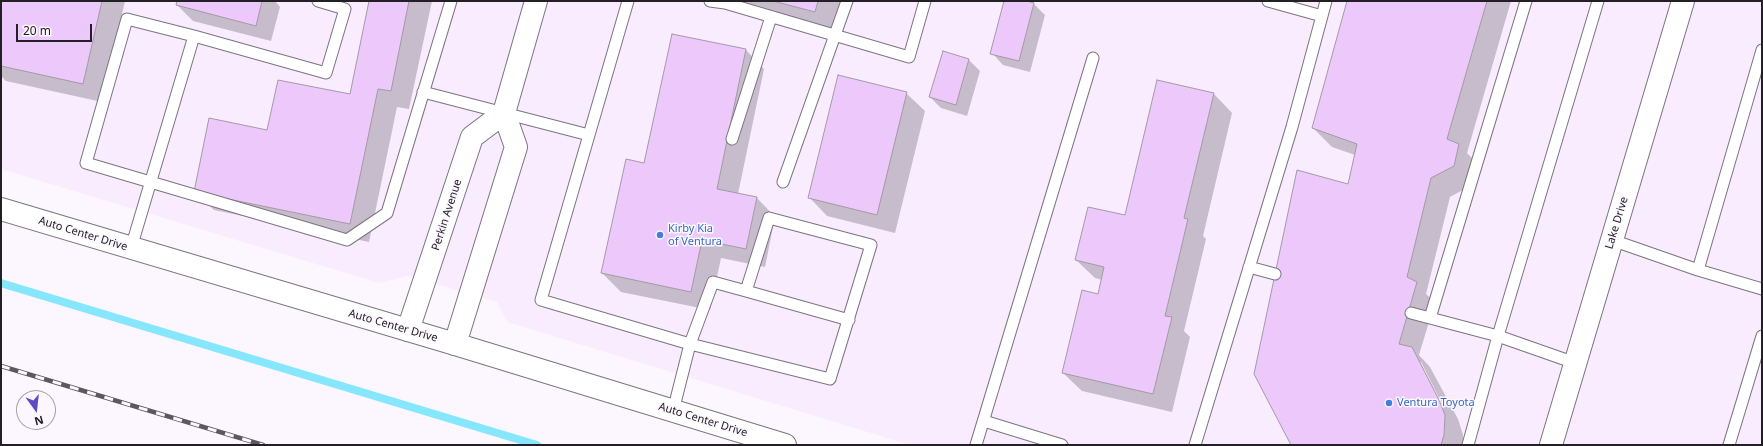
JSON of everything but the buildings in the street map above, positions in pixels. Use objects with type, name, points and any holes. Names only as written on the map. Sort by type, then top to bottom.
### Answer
[{"type":"street","points":[[454,344],[516,147],[504,113],[536,1]]},
{"type":"street","name":"Lake Drive","points":[[1551,445],[1683,1]]},
{"type":"street","name":"Perkin Avenue","points":[[408,330],[472,137],[504,113]]},
{"type":"street","name":"Auto Center Drive","points":[[1,209],[408,330],[785,445]]},
{"type":"lane","points":[[318,1],[345,9],[326,73],[127,19],[86,163],[347,240],[386,213],[451,1]]},
{"type":"lane","points":[[628,1],[541,300],[690,344],[830,380],[871,245],[769,218],[746,291]]},
{"type":"lane","points":[[710,1],[909,57],[926,1]]},
{"type":"lane","points":[[783,182],[847,1]]},
{"type":"lane","points":[[1268,1],[1322,16]]},
{"type":"lane","points":[[1195,445],[1259,231],[1292,127],[1326,1]]},
{"type":"lane","points":[[1430,318],[1526,1]]},
{"type":"lane","points":[[1468,445],[1498,336],[1598,1]]},
{"type":"lane","points":[[732,140],[771,17]]},
{"type":"lane","points":[[131,248],[194,36]]},
{"type":"lane","points":[[1698,270],[1762,50]]},
{"type":"lane","points":[[976,445],[1093,58]]},
{"type":"lane","points":[[423,92],[589,135]]},
{"type":"lane","points":[[1612,240],[1698,270],[1762,289]]},
{"type":"lane","points":[[1249,267],[1275,274]]},
{"type":"lane","points":[[673,411],[690,344],[713,282],[849,320]]},
{"type":"lane","points":[[1411,313],[1498,336],[1575,363]]},
{"type":"lane","points":[[1729,445],[1762,336]]},
{"type":"lane","points":[[984,421],[1062,445]]},
{"type":"shaded area","points":[[1,1],[1762,1],[1762,445],[910,445],[507,322],[497,302],[408,276],[379,283],[1,169]]},
{"type":"waterway","points":[[1,283],[537,445]]},
{"type":"railway","points":[[1,366],[263,445]]},
{"type":"place","name":"Kirby Kia of Ventura","points":[[660,235]]},
{"type":"place","name":"Ventura Toyota","points":[[1389,403]]}]
